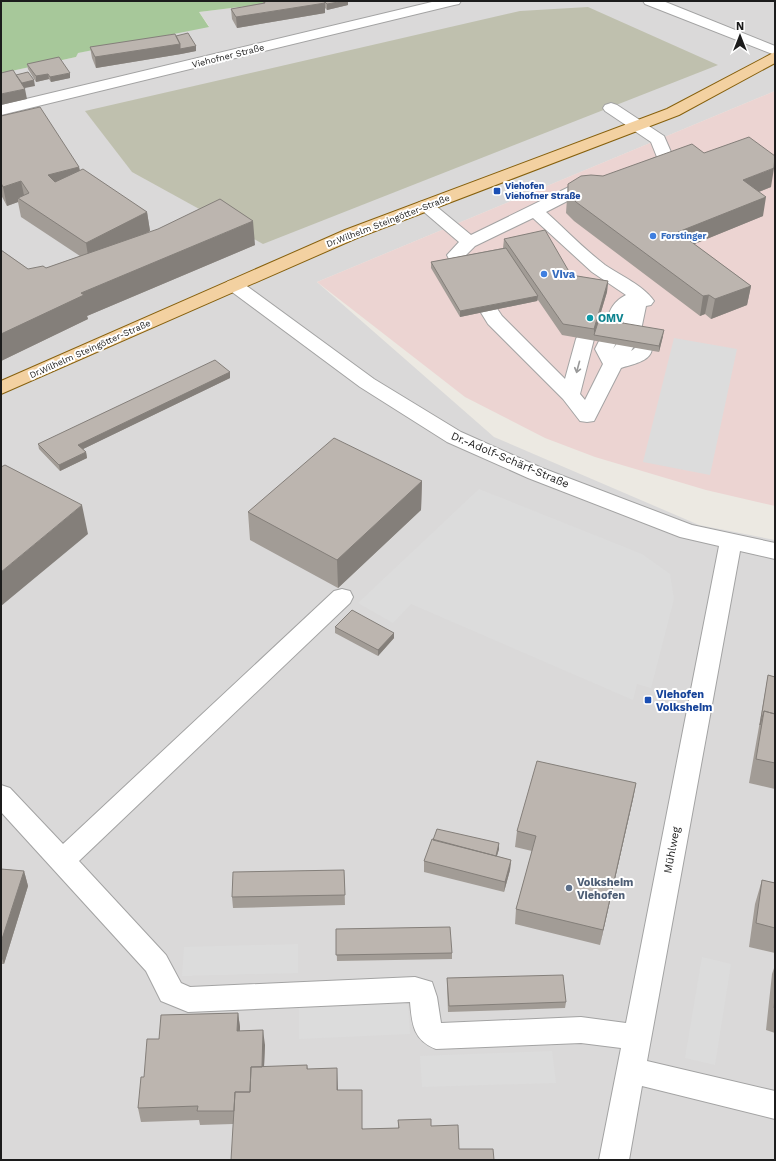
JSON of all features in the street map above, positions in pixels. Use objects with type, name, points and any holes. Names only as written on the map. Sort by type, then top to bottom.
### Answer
[{"type":"main road","name":"Dr.Wilhelm Steingötter-Straße","points":[[1,388],[351,234],[673,112],[775,57]]},
{"type":"street","name":"Viehofner Straße","points":[[1,110],[454,1]]},
{"type":"street","points":[[650,1],[775,51]]},
{"type":"street","points":[[458,261],[456,255],[469,242],[577,190],[620,179],[666,159],[658,139],[611,108]]},
{"type":"street","points":[[425,206],[469,242]]},
{"type":"street","points":[[535,211],[598,268],[639,295],[652,308],[628,338],[604,349],[613,364]]},
{"type":"street","points":[[598,268],[601,280],[600,291]]},
{"type":"street","name":"Dr.-Adolf-Schärf-Straße","points":[[234,285],[367,383],[454,437],[535,473],[688,532],[775,551]]},
{"type":"street","points":[[489,311],[494,320],[570,395],[587,416],[613,364],[642,354],[628,338],[622,304],[639,295]]},
{"type":"street","points":[[570,395],[585,339]]},
{"type":"street","name":"Mühlweg","points":[[614,1160],[731,541]]},
{"type":"street","points":[[62,861],[342,597]]},
{"type":"street","points":[[1,795],[156,963],[171,992],[179,997],[188,1000],[415,989],[422,991],[426,1026],[430,1032],[436,1036],[581,1030],[637,1037]]},
{"type":"street","points":[[631,1070],[775,1105]]},
{"type":"shaded area","points":[[287,1],[775,1],[775,91],[317,282],[494,437],[699,525],[775,540],[775,1160],[1,1160],[1,73],[76,57],[77,53],[209,26],[199,12]]},
{"type":"shaded area","points":[[588,7],[718,65],[263,244],[132,172],[85,111],[520,11]]},
{"type":"shaded area","points":[[775,91],[775,506],[706,490],[595,457],[545,438],[465,397],[317,282]]},
{"type":"shaded area","points":[[674,338],[737,349],[710,475],[643,462]]},
{"type":"shaded area","points":[[479,489],[642,554],[670,574],[674,599],[651,688],[637,684],[633,700],[411,604],[393,623],[358,603]]},
{"type":"shaded area","points":[[298,944],[298,973],[182,976],[184,947]]},
{"type":"shaded area","points":[[702,957],[731,964],[715,1065],[685,1058]]},
{"type":"shaded area","points":[[408,1004],[410,1034],[299,1039],[299,1008]]},
{"type":"shaded area","points":[[552,1051],[556,1083],[422,1087],[420,1056]]},
{"type":"green space","points":[[287,1],[199,12],[209,27],[78,53],[76,57],[1,73],[1,2]]},
{"type":"building","points":[[264,1],[324,1],[325,3],[236,17],[231,9],[265,3]]},
{"type":"building","points":[[324,1],[344,1],[327,4]]},
{"type":"building","points":[[188,33],[196,46],[180,49],[180,44],[176,36]]},
{"type":"building","points":[[175,34],[180,44],[95,57],[90,47]]},
{"type":"building","points":[[59,57],[70,73],[50,77],[48,74],[36,76],[27,64]]},
{"type":"building","points":[[13,70],[25,89],[1,94],[1,73]]},
{"type":"building","points":[[28,72],[34,80],[22,83],[16,75]]},
{"type":"building","points":[[40,107],[79,167],[48,175],[55,182],[83,169],[147,212],[86,243],[18,198],[29,193],[21,181],[3,187],[1,183],[1,116]]},
{"type":"building","name":"Forstinger","points":[[749,137],[775,156],[774,168],[743,180],[766,197],[678,232],[751,286],[715,299],[709,295],[703,296],[576,202],[568,194],[568,184],[581,176],[603,176],[692,144],[704,153]]},
{"type":"building","points":[[220,199],[253,221],[81,293],[84,295],[1,334],[1,250],[28,269],[43,266],[46,268],[158,229]]},
{"type":"building","points":[[545,230],[571,275],[608,281],[594,329],[563,324],[504,239]]},
{"type":"building","points":[[506,248],[538,296],[460,311],[431,262]]},
{"type":"building","points":[[599,319],[664,330],[659,346],[594,335]]},
{"type":"building","points":[[215,360],[230,372],[78,445],[86,452],[59,465],[38,444]]},
{"type":"building","points":[[334,438],[422,481],[337,560],[248,512]]},
{"type":"building","points":[[5,465],[82,505],[1,572],[1,467]]},
{"type":"building","points":[[352,610],[394,633],[378,650],[335,627]]},
{"type":"building","points":[[768,675],[775,677],[775,714],[764,711],[760,725]]},
{"type":"building","points":[[764,711],[775,714],[775,763],[756,759]]},
{"type":"building","name":"Volksheim Viehofen","points":[[537,761],[636,783],[603,930],[516,909],[536,836],[517,831]]},
{"type":"building","points":[[437,829],[499,843],[496,856],[433,840]]},
{"type":"building","points":[[432,839],[511,860],[505,882],[424,861]]},
{"type":"building","points":[[1,869],[24,871],[1,942]]},
{"type":"building","points":[[344,870],[345,895],[232,897],[233,872]]},
{"type":"building","points":[[762,880],[775,883],[775,928],[756,923]]},
{"type":"building","points":[[450,927],[452,953],[336,955],[336,929]]},
{"type":"building","points":[[563,975],[566,1002],[449,1006],[447,978]]},
{"type":"building","points":[[238,1013],[237,1031],[263,1030],[262,1067],[251,1067],[250,1092],[235,1092],[234,1111],[197,1111],[198,1106],[138,1108],[141,1077],[144,1077],[147,1039],[159,1039],[161,1015]]},
{"type":"building","points":[[307,1065],[307,1069],[337,1068],[337,1090],[362,1090],[362,1129],[399,1128],[398,1120],[431,1119],[431,1126],[458,1125],[459,1149],[493,1149],[494,1160],[231,1160],[235,1092],[250,1092],[251,1067]]},
{"type":"place","name":"Viehofen Viehofner Straße","points":[[497,191]]},
{"type":"place","name":"Forstinger","points":[[653,236]]},
{"type":"place","name":"Viva","points":[[544,274]]},
{"type":"place","name":"OMV","points":[[590,318]]},
{"type":"place","name":"Viehofen Volksheim","points":[[648,700]]},
{"type":"place","name":"Volksheim Viehofen","points":[[569,888]]}]
